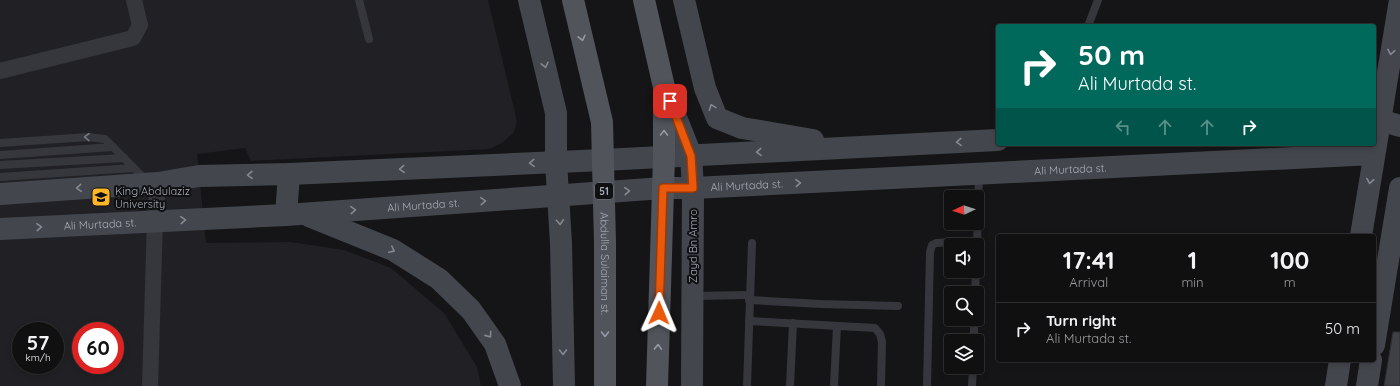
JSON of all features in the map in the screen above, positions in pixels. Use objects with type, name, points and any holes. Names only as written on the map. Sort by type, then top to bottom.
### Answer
[{"type":"main road","points":[[529,0],[556,113],[556,162],[561,243],[564,386]]},
{"type":"main road","name":"Abdulla Sulaiman st.","points":[[574,0],[602,122],[605,386]]},
{"type":"main road","points":[[644,0],[664,87],[664,157],[657,386]]},
{"type":"main road","points":[[684,0],[705,88],[716,118],[742,128],[852,147]]},
{"type":"main road","points":[[1361,234],[1374,154],[1385,122],[1400,0]]},
{"type":"main road","name":"Zayd Bn Amro","points":[[664,87],[691,156],[693,188],[692,386]]},
{"type":"main road","points":[[0,194],[154,183],[199,176],[289,174],[603,160],[996,140]]},
{"type":"main road","name":"Ali Murtada st.","points":[[0,229],[296,214],[663,188],[693,188],[1374,154]]},
{"type":"main road","points":[[289,174],[296,214],[393,250],[440,279],[471,310],[495,344],[510,386]]},
{"type":"main road","points":[[1376,333],[1400,188]]},
{"type":"main road","points":[[1336,386],[1340,362]]},
{"type":"main road","points":[[1367,386],[1371,362]]},
{"type":"street","points":[[0,71],[133,38],[140,25],[134,0]]},
{"type":"street","points":[[150,386],[155,221],[154,183]]},
{"type":"lane","points":[[359,0],[369,39]]},
{"type":"lane","points":[[1089,24],[1098,0]]},
{"type":"lane","points":[[0,143],[88,137],[105,139],[133,168],[154,183]]},
{"type":"lane","points":[[0,154],[113,147]]},
{"type":"lane","points":[[0,165],[124,158]]},
{"type":"lane","points":[[0,177],[133,168]]},
{"type":"lane","points":[[977,238],[979,174]]},
{"type":"lane","points":[[747,386],[752,243]]},
{"type":"lane","points":[[927,386],[930,252],[932,245],[936,243],[944,243]]},
{"type":"lane","points":[[692,296],[749,298],[821,304],[898,306]]},
{"type":"lane","points":[[749,321],[875,328],[880,334],[882,342],[881,386]]},
{"type":"lane","points":[[790,386],[793,323]]},
{"type":"lane","points":[[834,386],[837,326]]},
{"type":"lane","points":[[972,386],[973,374]]},
{"type":"shaded area","name":"King Abdulaziz University","points":[[0,0],[488,0],[517,121],[514,132],[503,142],[490,149],[251,161],[245,148],[197,154],[206,243],[291,242],[344,250],[391,268],[444,313],[477,367],[481,386],[0,386]]},
{"type":"building","points":[[1393,332],[1400,332],[1400,386],[1384,386]]},
{"type":"place","name":"King Abdulaziz University","points":[[101,197]]},
{"type":"route","points":[[659,313],[663,188],[693,188],[691,156],[670,101]]}]
